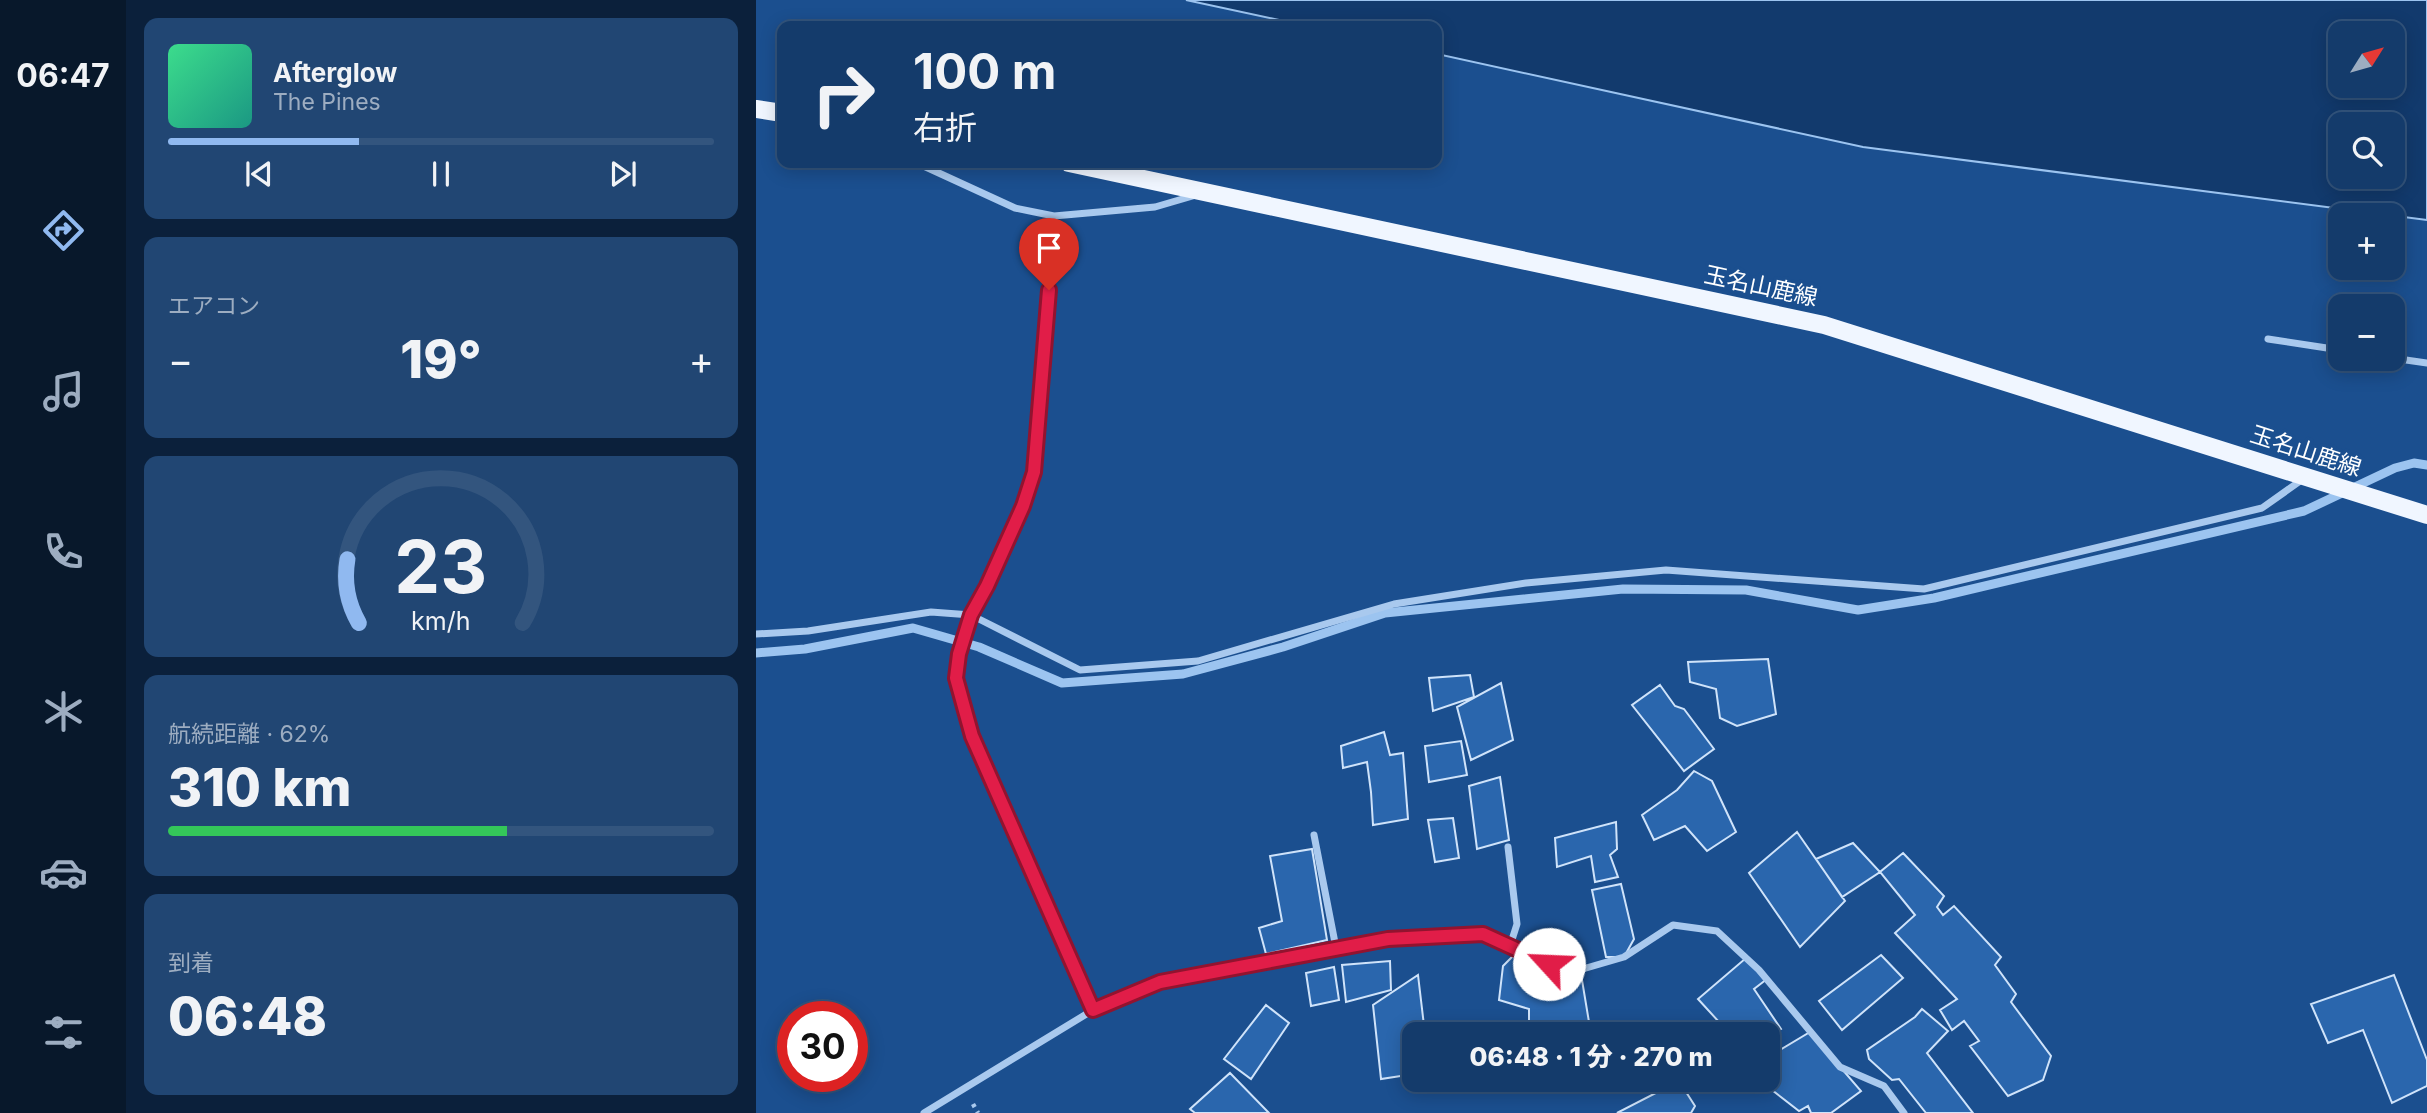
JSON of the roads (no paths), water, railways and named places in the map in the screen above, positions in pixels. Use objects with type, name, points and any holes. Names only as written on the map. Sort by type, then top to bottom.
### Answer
[{"type":"main road","points":[[756,110],[777,112]]},
{"type":"main road","name":"玉名山鹿線","points":[[1093,168],[1824,325],[2427,515]]},
{"type":"street","points":[[928,168],[1015,208],[1054,216],[1155,207],[1206,192]]},
{"type":"street","points":[[1054,216],[1034,472],[1023,506],[971,615],[959,654],[956,678],[972,736],[1093,1010]]},
{"type":"street","points":[[2268,340],[2328,348]]},
{"type":"street","points":[[2405,360],[2427,363]]},
{"type":"street","points":[[756,634],[808,631],[931,612],[971,615],[1080,670],[1198,661],[1394,604],[1526,583],[1666,570],[1924,589],[2262,508],[2306,477]]},
{"type":"street","points":[[1314,835],[1336,948]]},
{"type":"street","points":[[1508,847],[1517,924],[1510,946]]},
{"type":"street","points":[[924,1113],[1093,1010],[1160,982],[1388,939],[1483,934],[1569,973],[1624,957],[1673,925],[1717,931],[1759,970],[1840,1067],[1884,1086],[1904,1113]]},
{"type":"water","points":[[1186,0],[2427,0],[2427,220],[2405,217],[2405,203],[2328,203],[2328,207],[1863,147],[1442,55],[1442,21],[1284,21]]},
{"type":"waterway","points":[[756,653],[805,649],[913,628],[979,647],[1062,683],[1183,674],[1283,647],[1385,613],[1623,589],[1746,590],[1858,610],[1934,598],[2304,511],[2395,468],[2414,463],[2427,465]]}]
